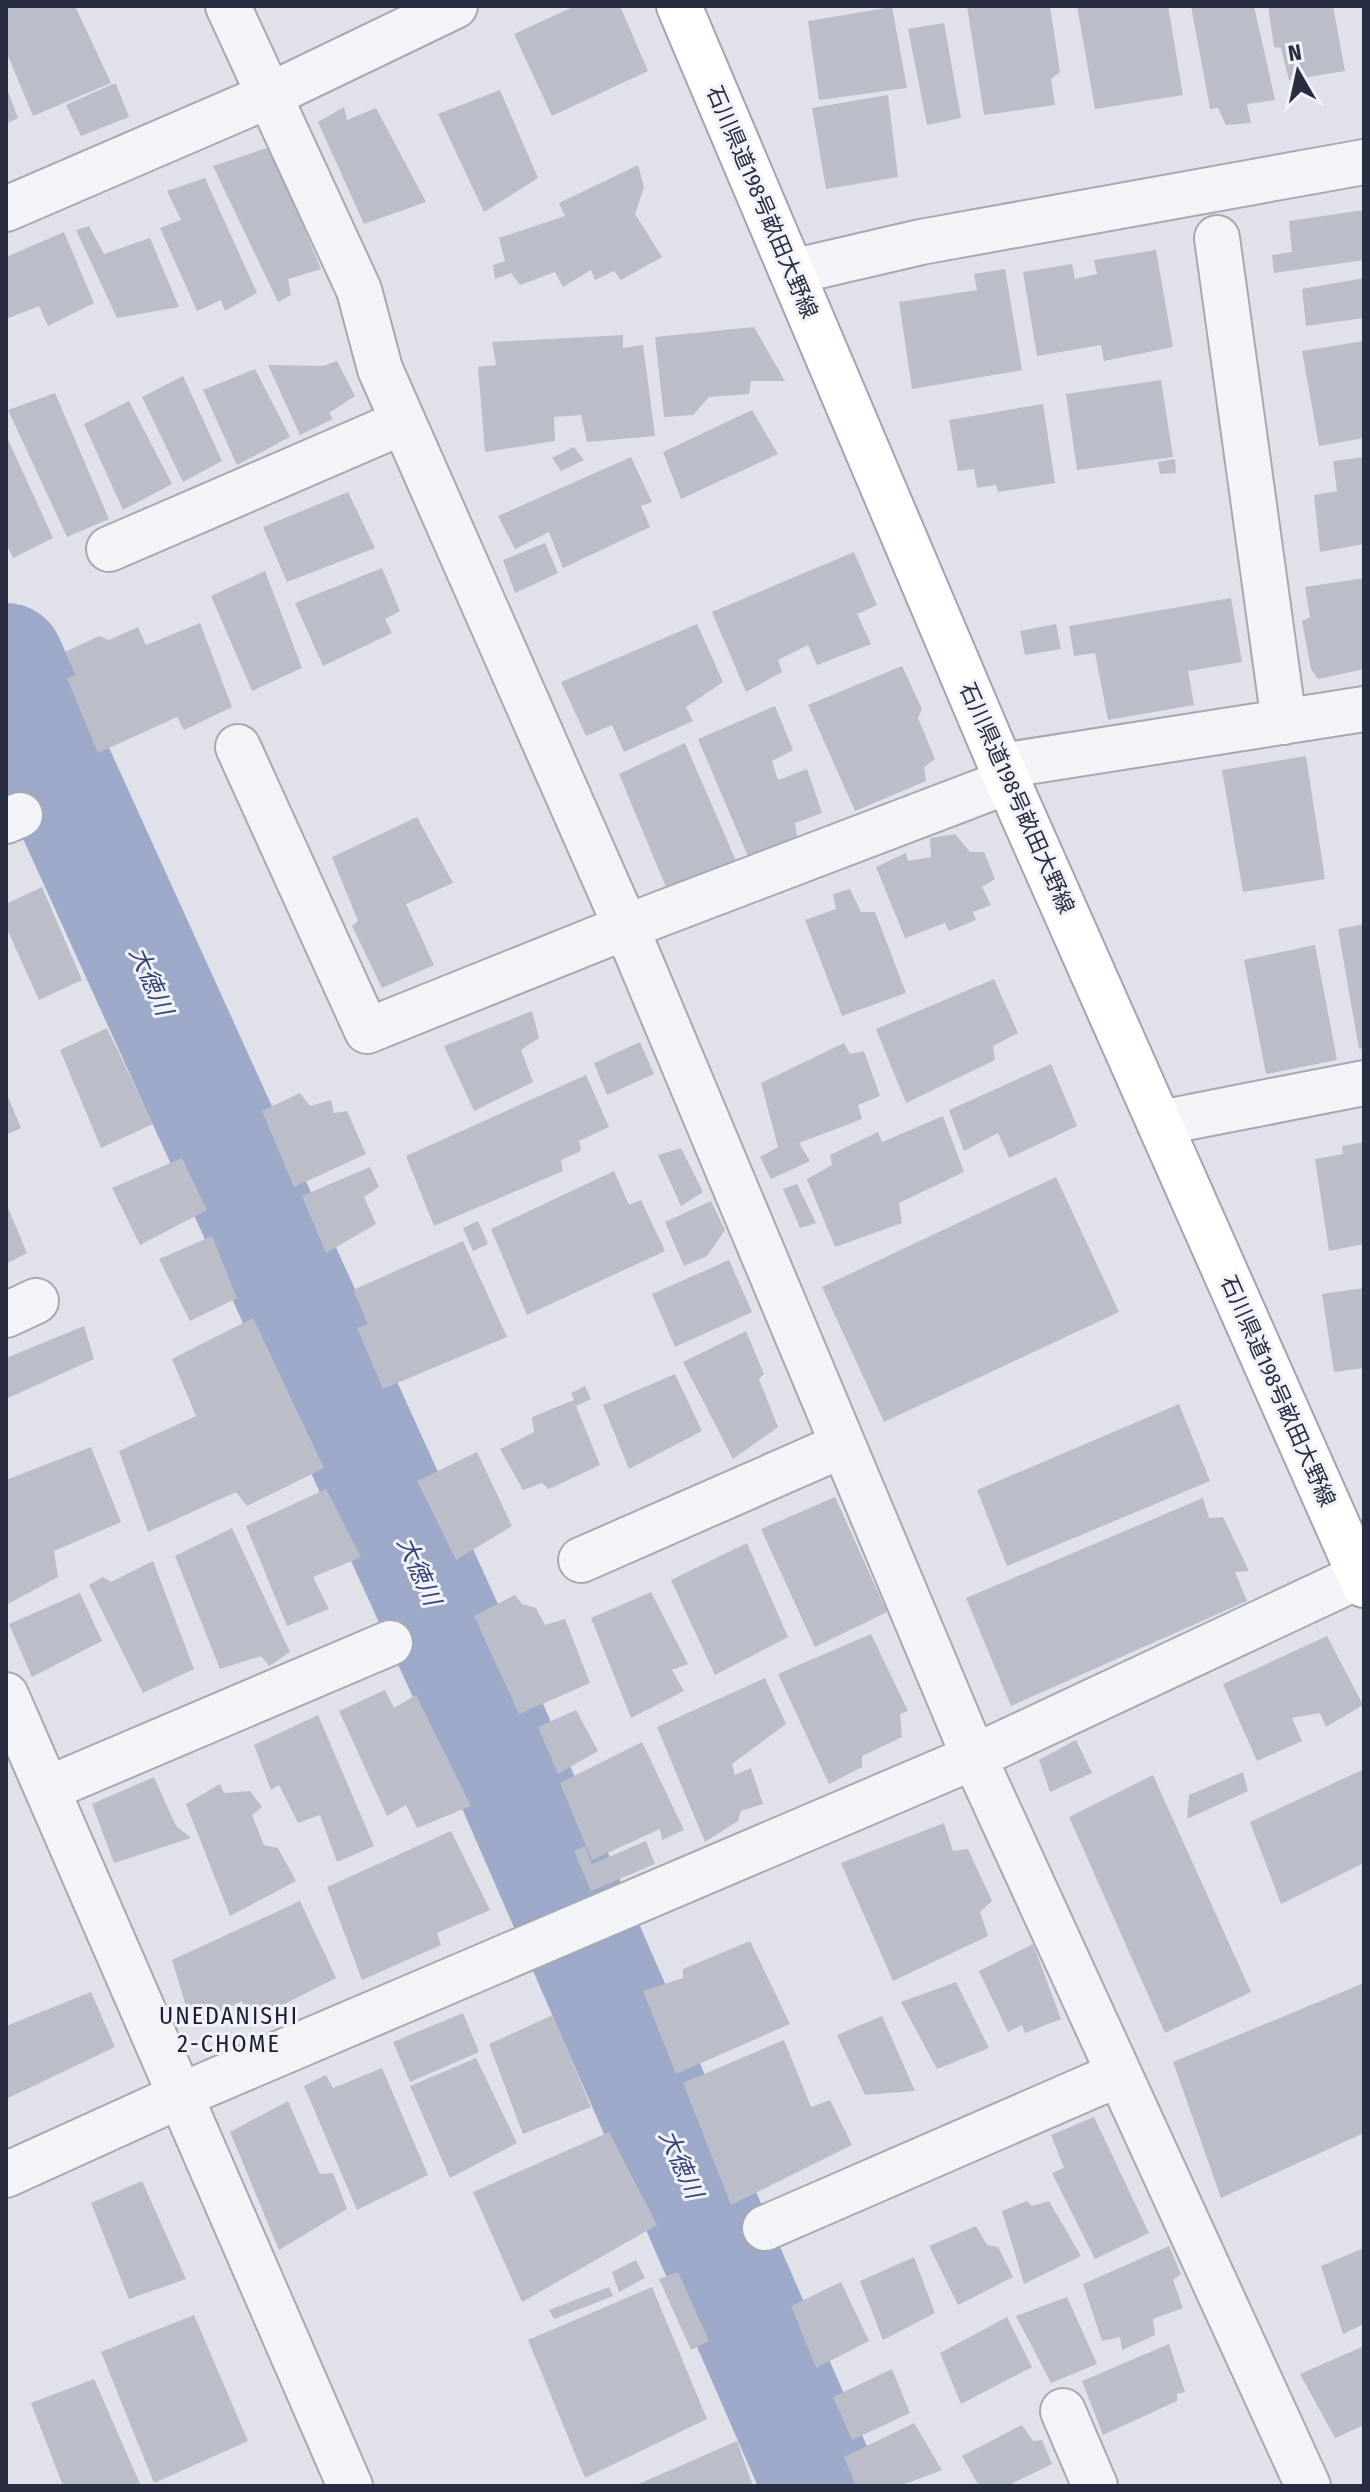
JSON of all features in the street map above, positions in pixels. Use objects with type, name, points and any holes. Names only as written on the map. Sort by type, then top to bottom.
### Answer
[{"type":"main road","name":"石川県道198号畝田大野線","points":[[679,6],[1005,774],[1363,1578]]},
{"type":"street","points":[[228,6],[359,290],[380,369],[626,927],[974,1757],[1308,2486]]},
{"type":"street","points":[[6,209],[268,96],[455,6]]},
{"type":"street","points":[[792,272],[921,242],[1364,162]]},
{"type":"street","points":[[1217,238],[1284,722]]},
{"type":"street","points":[[109,549],[403,422]]},
{"type":"street","points":[[238,747],[367,1031],[1005,774],[1364,709]]},
{"type":"street","points":[[1160,1123],[1364,1083]]},
{"type":"street","points":[[581,1560],[843,1445]]},
{"type":"street","points":[[6,2175],[182,2095],[974,1757],[1363,1578]]},
{"type":"street","points":[[47,1789],[390,1643]]},
{"type":"street","points":[[6,1695],[350,2486]]},
{"type":"street","points":[[765,2228],[1119,2074]]},
{"type":"street","points":[[1063,2411],[1095,2486]]},
{"type":"building","points":[[6,6],[75,6],[111,83],[33,116],[6,51]]},
{"type":"building","points":[[575,6],[620,6],[648,71],[552,116],[514,34]]},
{"type":"building","points":[[967,6],[1050,6],[1060,72],[1051,79],[1055,105],[984,115]]},
{"type":"building","points":[[1077,6],[1168,6],[1183,95],[1095,109]]},
{"type":"building","points":[[1191,6],[1254,6],[1275,100],[1247,104],[1251,123],[1226,125],[1218,108],[1210,109]]},
{"type":"building","points":[[1268,6],[1333,6],[1345,71],[1289,80],[1281,48],[1274,47]]},
{"type":"building","points":[[892,7],[907,88],[819,100],[808,21]]},
{"type":"building","points":[[944,23],[961,118],[927,125],[908,29]]},
{"type":"building","points":[[116,84],[129,117],[81,136],[66,105]]},
{"type":"building","points":[[6,86],[18,118],[6,124]]},
{"type":"building","points":[[500,90],[538,178],[484,212],[438,114]]},
{"type":"building","points":[[888,95],[898,177],[826,189],[812,108]]},
{"type":"building","points":[[344,107],[347,120],[376,108],[426,202],[364,224],[318,122]]},
{"type":"building","points":[[270,147],[321,269],[288,279],[291,295],[278,302],[213,166]]},
{"type":"building","points":[[638,165],[644,187],[635,214],[662,257],[621,280],[614,271],[595,280],[591,270],[563,287],[555,272],[520,285],[511,273],[495,279],[493,265],[505,261],[499,238],[565,216],[559,203]]},
{"type":"building","points":[[205,178],[257,293],[225,311],[221,300],[197,311],[160,228],[181,220],[167,191]]},
{"type":"building","points":[[1364,210],[1364,260],[1274,273],[1272,255],[1292,252],[1289,221]]},
{"type":"building","points":[[89,226],[104,254],[150,238],[179,307],[117,318],[76,230]]},
{"type":"building","points":[[64,232],[94,303],[48,326],[39,306],[6,319],[6,257]]},
{"type":"building","points":[[1156,250],[1173,347],[1104,361],[1101,345],[1037,356],[1023,272],[1072,264],[1075,279],[1097,274],[1094,260]]},
{"type":"building","points":[[1005,269],[1022,370],[912,389],[899,302],[977,290],[974,274]]},
{"type":"building","points":[[1364,278],[1364,318],[1306,326],[1302,289]]},
{"type":"building","points":[[754,327],[785,381],[751,381],[749,394],[709,397],[693,415],[664,417],[655,337]]},
{"type":"building","points":[[623,335],[623,348],[643,345],[655,436],[587,442],[581,415],[554,417],[555,441],[485,452],[478,367],[496,365],[492,342]]},
{"type":"building","points":[[1364,341],[1364,438],[1319,446],[1302,351]]},
{"type":"building","points":[[337,361],[355,396],[329,413],[333,419],[300,435],[268,365],[323,366]]},
{"type":"building","points":[[255,369],[290,437],[237,465],[203,390]]},
{"type":"building","points":[[183,376],[222,461],[183,482],[142,397]]},
{"type":"building","points":[[1161,380],[1173,457],[1077,470],[1066,394]]},
{"type":"building","points":[[55,393],[109,519],[67,537],[8,410]]},
{"type":"building","points":[[129,401],[172,484],[123,510],[84,424]]},
{"type":"building","points":[[1043,404],[1055,483],[998,492],[996,485],[977,488],[974,469],[958,471],[949,420]]},
{"type":"building","points":[[752,410],[778,454],[681,499],[663,452]]},
{"type":"building","points":[[6,435],[53,538],[13,558],[6,543]]},
{"type":"building","points":[[574,447],[584,460],[561,471],[552,458]]},
{"type":"building","points":[[631,457],[652,502],[641,506],[650,527],[563,568],[549,532],[515,549],[498,516]]},
{"type":"building","points":[[1364,457],[1364,544],[1320,552],[1314,495],[1337,491],[1333,461]]},
{"type":"building","points":[[1175,459],[1176,473],[1160,474],[1158,462]]},
{"type":"building","points":[[348,492],[375,548],[287,582],[263,527]]},
{"type":"building","points":[[545,543],[558,573],[515,593],[503,560]]},
{"type":"building","points":[[854,552],[877,605],[857,614],[871,644],[817,665],[808,645],[778,660],[782,672],[746,692],[712,612]]},
{"type":"building","points":[[382,568],[400,611],[385,619],[392,633],[323,666],[295,603]]},
{"type":"building","points":[[265,571],[302,668],[252,691],[211,596]]},
{"type":"building","points":[[1364,578],[1364,669],[1318,679],[1311,669],[1302,621],[1310,617],[1305,587]]},
{"type":"building","points":[[1231,598],[1242,662],[1188,671],[1194,705],[1108,720],[1095,653],[1074,656],[1069,626]]},
{"type":"building","points":[[200,623],[232,707],[184,730],[177,717],[98,753],[67,678],[76,675],[65,652],[99,636],[109,640],[138,627],[146,645]]},
{"type":"building","points":[[697,624],[723,682],[686,707],[693,721],[624,752],[612,725],[586,736],[561,682]]},
{"type":"building","points":[[1056,624],[1061,649],[1025,655],[1020,631]]},
{"type":"building","points":[[902,666],[922,709],[918,718],[935,759],[924,767],[926,781],[855,811],[808,705]]},
{"type":"building","points":[[775,706],[793,750],[772,761],[778,780],[807,769],[822,813],[795,823],[797,836],[750,861],[698,739]]},
{"type":"building","points":[[685,743],[736,861],[668,892],[619,774]]},
{"type":"building","points":[[1306,756],[1325,879],[1243,892],[1222,770]]},
{"type":"building","points":[[417,817],[453,883],[406,904],[434,965],[382,988],[352,926],[358,921],[332,857]]},
{"type":"building","points":[[955,834],[970,852],[984,852],[995,879],[982,887],[991,905],[973,912],[976,920],[949,931],[945,923],[905,938],[876,867],[906,853],[908,861],[931,857],[930,838]]},
{"type":"building","points":[[42,887],[82,980],[39,1000],[6,927],[6,904]]},
{"type":"building","points":[[850,889],[861,912],[875,912],[906,993],[842,1016],[805,920],[836,909],[833,894]]},
{"type":"building","points":[[1364,924],[1364,1048],[1359,1049],[1338,929]]},
{"type":"building","points":[[1315,945],[1337,1060],[1266,1074],[1244,960]]},
{"type":"building","points":[[994,979],[1018,1033],[993,1046],[995,1060],[906,1103],[876,1029]]},
{"type":"building","points":[[532,1011],[539,1038],[521,1050],[533,1082],[474,1111],[444,1046]]},
{"type":"building","points":[[107,1028],[153,1124],[101,1148],[60,1050]]},
{"type":"building","points":[[640,1042],[654,1074],[607,1095],[594,1063]]},
{"type":"building","points":[[844,1043],[850,1054],[864,1051],[880,1096],[858,1105],[862,1119],[799,1143],[810,1161],[771,1179],[760,1157],[778,1147],[761,1083]]},
{"type":"building","points":[[1051,1064],[1077,1126],[1009,1158],[998,1133],[964,1151],[949,1110]]},
{"type":"building","points":[[586,1075],[609,1127],[579,1141],[581,1151],[561,1160],[563,1171],[434,1226],[406,1156]]},
{"type":"building","points":[[6,1092],[21,1128],[6,1135]]},
{"type":"building","points":[[300,1093],[310,1106],[331,1100],[334,1113],[347,1111],[366,1154],[294,1187],[262,1111]]},
{"type":"building","points":[[943,1116],[964,1172],[899,1203],[902,1223],[835,1247],[807,1179],[832,1165],[830,1155],[878,1132],[882,1142]]},
{"type":"building","points":[[1364,1142],[1364,1244],[1329,1251],[1315,1159],[1343,1154],[1342,1146]]},
{"type":"building","points":[[681,1148],[703,1192],[681,1206],[658,1155]]},
{"type":"building","points":[[182,1158],[207,1210],[140,1245],[112,1188]]},
{"type":"building","points":[[370,1167],[379,1187],[364,1197],[376,1224],[326,1253],[302,1196]]},
{"type":"building","points":[[614,1171],[629,1205],[641,1200],[665,1251],[527,1315],[491,1229]]},
{"type":"building","points":[[1056,1177],[1119,1312],[884,1422],[822,1287]]},
{"type":"building","points":[[797,1184],[816,1223],[800,1228],[783,1189]]},
{"type":"building","points":[[711,1201],[725,1230],[707,1256],[684,1266],[665,1222]]},
{"type":"building","points":[[6,1203],[27,1253],[6,1264]]},
{"type":"building","points":[[478,1221],[488,1244],[473,1251],[463,1228]]},
{"type":"building","points":[[212,1236],[237,1298],[190,1321],[159,1259]]},
{"type":"building","points":[[463,1241],[507,1337],[383,1389],[357,1328],[368,1324],[353,1290]]},
{"type":"building","points":[[729,1260],[752,1312],[675,1347],[652,1294]]},
{"type":"building","points":[[1364,1288],[1364,1368],[1334,1372],[1322,1294]]},
{"type":"building","points":[[253,1318],[324,1468],[247,1506],[236,1492],[148,1532],[119,1451],[196,1416],[172,1359]]},
{"type":"building","points":[[84,1326],[94,1359],[6,1399],[6,1358]]},
{"type":"building","points":[[746,1331],[764,1374],[759,1379],[778,1427],[733,1459],[683,1362]]},
{"type":"building","points":[[675,1374],[702,1431],[629,1469],[603,1405]]},
{"type":"building","points":[[585,1386],[591,1399],[576,1406],[600,1465],[549,1489],[542,1483],[523,1490],[500,1449],[534,1432],[532,1417],[574,1400],[571,1393]]},
{"type":"building","points":[[1179,1404],[1210,1481],[1007,1566],[977,1490]]},
{"type":"building","points":[[91,1447],[121,1522],[54,1551],[58,1577],[6,1605],[6,1480]]},
{"type":"building","points":[[477,1452],[512,1526],[456,1560],[417,1481]]},
{"type":"building","points":[[326,1489],[361,1557],[313,1577],[329,1609],[287,1626],[246,1526]]},
{"type":"building","points":[[835,1497],[887,1612],[815,1647],[761,1529]]},
{"type":"building","points":[[1203,1498],[1209,1518],[1223,1517],[1249,1571],[1235,1572],[1247,1601],[1011,1706],[966,1598]]},
{"type":"building","points":[[232,1528],[290,1652],[269,1666],[261,1656],[220,1669],[175,1556]]},
{"type":"building","points":[[747,1543],[788,1637],[715,1675],[671,1580]]},
{"type":"building","points":[[153,1561],[194,1669],[143,1693],[89,1585],[103,1577],[111,1582]]},
{"type":"building","points":[[651,1592],[688,1664],[672,1670],[684,1691],[631,1718],[591,1618]]},
{"type":"building","points":[[80,1593],[102,1641],[32,1677],[9,1624]]},
{"type":"building","points":[[515,1595],[522,1604],[536,1608],[545,1625],[565,1619],[590,1683],[519,1714],[474,1616]]},
{"type":"building","points":[[871,1634],[908,1711],[900,1714],[902,1737],[862,1756],[862,1767],[829,1784],[778,1674]]},
{"type":"building","points":[[1327,1636],[1363,1705],[1326,1727],[1320,1713],[1292,1718],[1302,1741],[1257,1761],[1223,1684]]},
{"type":"building","points":[[765,1678],[786,1724],[732,1764],[735,1775],[751,1768],[763,1804],[741,1811],[738,1821],[705,1842],[657,1727]]},
{"type":"building","points":[[385,1690],[394,1708],[416,1695],[471,1806],[417,1828],[406,1805],[387,1816],[339,1711]]},
{"type":"building","points":[[576,1710],[598,1751],[558,1774],[538,1727]]},
{"type":"building","points":[[318,1715],[374,1846],[337,1862],[320,1815],[298,1823],[279,1785],[271,1790],[254,1745]]},
{"type":"building","points":[[1076,1740],[1092,1773],[1050,1792],[1039,1760]]},
{"type":"building","points":[[642,1742],[684,1830],[662,1840],[660,1829],[592,1860],[560,1783]]},
{"type":"building","points":[[1364,1769],[1364,1863],[1281,1904],[1250,1822]]},
{"type":"building","points":[[1243,1772],[1248,1791],[1187,1819],[1189,1795]]},
{"type":"building","points":[[1153,1775],[1251,1992],[1165,2033],[1069,1817]]},
{"type":"building","points":[[154,1777],[176,1826],[191,1838],[114,1863],[92,1804]]},
{"type":"building","points":[[220,1784],[224,1793],[250,1791],[262,1807],[252,1815],[264,1845],[278,1848],[296,1881],[230,1916],[186,1804]]},
{"type":"building","points":[[944,1823],[953,1851],[968,1849],[992,1901],[980,1912],[988,1936],[893,1981],[841,1863]]},
{"type":"building","points":[[451,1831],[490,1910],[437,1933],[441,1945],[362,1980],[327,1887]]},
{"type":"building","points":[[646,1841],[655,1864],[591,1891],[574,1851],[585,1846],[592,1864]]},
{"type":"building","points":[[300,1901],[336,1978],[251,2021],[242,2001],[192,2026],[172,1960]]},
{"type":"building","points":[[750,1941],[790,2024],[676,2074],[643,1991],[683,1978],[683,1969]]},
{"type":"building","points":[[1033,1944],[1061,2019],[1025,2033],[1022,2025],[1008,2032],[979,1971]]},
{"type":"building","points":[[956,1982],[989,2048],[937,2069],[901,2002]]},
{"type":"building","points":[[1364,1983],[1364,2133],[1221,2198],[1173,2062]]},
{"type":"building","points":[[91,1992],[115,2047],[6,2099],[6,2026]]},
{"type":"building","points":[[463,2013],[479,2052],[410,2082],[393,2042]]},
{"type":"building","points":[[553,2015],[591,2107],[523,2134],[489,2044]]},
{"type":"building","points":[[882,2016],[915,2091],[865,2095],[837,2035]]},
{"type":"building","points":[[784,2040],[811,2107],[830,2100],[852,2145],[731,2205],[683,2083]]},
{"type":"building","points":[[476,2058],[517,2143],[450,2178],[410,2086]]},
{"type":"building","points":[[382,2068],[428,2175],[357,2210],[304,2086],[326,2075],[333,2088]]},
{"type":"building","points":[[288,2101],[320,2174],[333,2173],[347,2209],[279,2250],[230,2132]]},
{"type":"building","points":[[1094,2117],[1149,2233],[1095,2259],[1052,2173],[1064,2168],[1051,2135]]},
{"type":"building","points":[[609,2132],[657,2225],[522,2302],[473,2192]]},
{"type":"building","points":[[142,2181],[186,2279],[129,2299],[91,2203]]},
{"type":"building","points":[[1027,2201],[1032,2206],[1049,2201],[1081,2256],[1024,2284],[1002,2211]]},
{"type":"building","points":[[976,2226],[987,2245],[998,2247],[1013,2277],[958,2305],[929,2246]]},
{"type":"building","points":[[1169,2246],[1181,2274],[1173,2280],[1183,2308],[1153,2319],[1155,2335],[1122,2350],[1120,2337],[1102,2341],[1083,2284]]},
{"type":"building","points":[[1364,2248],[1364,2324],[1343,2334],[1321,2266]]},
{"type":"building","points":[[914,2257],[935,2313],[883,2340],[860,2281]]},
{"type":"building","points":[[636,2260],[645,2278],[619,2292],[612,2272]]},
{"type":"building","points":[[678,2272],[709,2341],[691,2350],[659,2279]]},
{"type":"building","points":[[841,2282],[869,2341],[816,2368],[791,2306]]},
{"type":"building","points":[[609,2287],[613,2296],[554,2319],[549,2310]]},
{"type":"building","points":[[652,2287],[707,2419],[585,2478],[528,2340]]},
{"type":"building","points":[[1067,2297],[1097,2364],[1051,2383],[1016,2316]]},
{"type":"building","points":[[194,2315],[248,2441],[154,2483],[101,2352]]},
{"type":"building","points":[[1007,2317],[1032,2367],[961,2404],[940,2353]]},
{"type":"building","points":[[1169,2344],[1185,2392],[1177,2394],[1177,2401],[1103,2435],[1082,2381]]},
{"type":"building","points":[[1364,2346],[1364,2425],[1335,2438],[1300,2374]]},
{"type":"building","points":[[892,2369],[910,2413],[852,2440],[833,2397]]},
{"type":"building","points":[[94,2379],[141,2486],[63,2486],[31,2403]]},
{"type":"building","points":[[914,2423],[942,2470],[900,2486],[856,2486],[844,2457]]},
{"type":"building","points":[[1022,2425],[1033,2441],[1042,2440],[1052,2464],[1007,2486],[979,2486],[962,2456]]},
{"type":"building","points":[[737,2441],[753,2486],[634,2486]]},
{"type":"waterway","name":"大徳川","points":[[6,661],[482,1709],[821,2486]]},
{"type":"district","name":"UNEDANISHI 2-CHOME","points":[[229,2030]]}]
